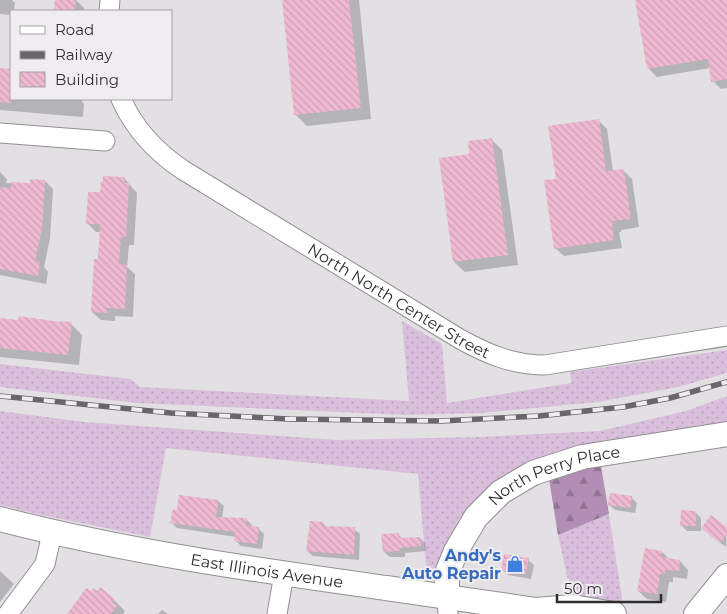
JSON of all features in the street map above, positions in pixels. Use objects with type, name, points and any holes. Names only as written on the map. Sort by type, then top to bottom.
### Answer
[{"type":"main road","name":"North Perry Place","points":[[448,606],[447,573],[456,551],[476,517],[501,492],[533,474],[582,457],[727,434]]},
{"type":"main road","name":"East Illinois Avenue","points":[[0,519],[136,550],[284,574],[448,606],[540,612],[572,608],[614,614]]},
{"type":"main road","points":[[696,614],[713,605],[727,576]]},
{"type":"street","name":"North North Center Street","points":[[122,100],[133,121],[144,135],[162,155],[178,167],[486,353],[517,362],[545,365],[727,336]]},
{"type":"street","points":[[0,132],[105,141]]},
{"type":"street","points":[[8,614],[45,564],[52,532]]},
{"type":"street","points":[[277,614],[284,574]]},
{"type":"shaded area","points":[[402,321],[442,344],[447,403],[571,383],[570,372],[727,350],[727,373],[678,387],[598,402],[481,413],[407,415],[137,403],[0,387],[0,364],[131,379],[140,387],[409,401]]},
{"type":"shaded area","points":[[727,396],[727,430],[517,476],[441,568],[427,577],[418,474],[166,448],[150,537],[0,505],[0,411],[85,422],[336,440],[479,437],[600,431],[686,411]]},
{"type":"shaded area","points":[[609,514],[624,611],[573,604],[558,535]]},
{"type":"green space","points":[[601,466],[609,514],[558,535],[549,479],[567,472]]},
{"type":"building","points":[[55,0],[76,0],[75,10],[54,10]]},
{"type":"building","points":[[282,0],[349,0],[361,108],[294,115]]},
{"type":"building","points":[[635,0],[727,0],[727,79],[711,82],[708,59],[647,69]]},
{"type":"building","points":[[0,68],[10,69],[11,103],[0,102]]},
{"type":"building","points":[[599,119],[606,171],[624,169],[631,219],[613,221],[614,240],[554,249],[544,180],[556,179],[548,126]]},
{"type":"building","points":[[492,138],[508,255],[453,262],[439,158],[469,154],[468,141]]},
{"type":"building","points":[[103,176],[125,177],[124,183],[129,183],[126,238],[121,237],[119,264],[127,265],[125,309],[107,308],[107,313],[91,312],[94,259],[98,259],[100,224],[86,224],[88,192],[100,192]]},
{"type":"building","points":[[30,179],[45,180],[42,229],[35,261],[40,262],[38,276],[0,269],[0,187],[11,188],[11,182],[30,183]]},
{"type":"building","points":[[19,316],[72,322],[68,355],[0,348],[0,318],[18,320]]},
{"type":"building","points":[[610,493],[632,496],[630,508],[608,505]]},
{"type":"building","points":[[179,495],[219,500],[216,517],[247,518],[246,525],[259,527],[257,544],[234,541],[235,532],[170,523],[173,509],[177,510]]},
{"type":"building","points":[[681,510],[696,511],[696,526],[680,526]]},
{"type":"building","points":[[711,515],[727,527],[727,534],[720,543],[701,528]]},
{"type":"building","points":[[310,521],[323,522],[323,526],[355,527],[354,555],[306,551]]},
{"type":"building","points":[[399,533],[399,538],[420,537],[421,546],[400,548],[400,551],[383,552],[381,534]]},
{"type":"building","points":[[645,548],[662,551],[661,557],[680,560],[679,571],[665,570],[665,574],[660,574],[657,594],[637,591]]},
{"type":"building","name":"Andy's Auto Repair","points":[[504,554],[529,558],[526,574],[501,570]]},
{"type":"building","points":[[100,587],[115,599],[112,602],[117,606],[111,614],[67,614],[86,588],[91,591],[93,588],[97,591]]},
{"type":"railway","points":[[0,396],[171,413],[289,419],[441,421],[539,416],[623,407],[670,398],[727,382]]},
{"type":"place","name":"Andy's Auto Repair","points":[[515,564]]}]
